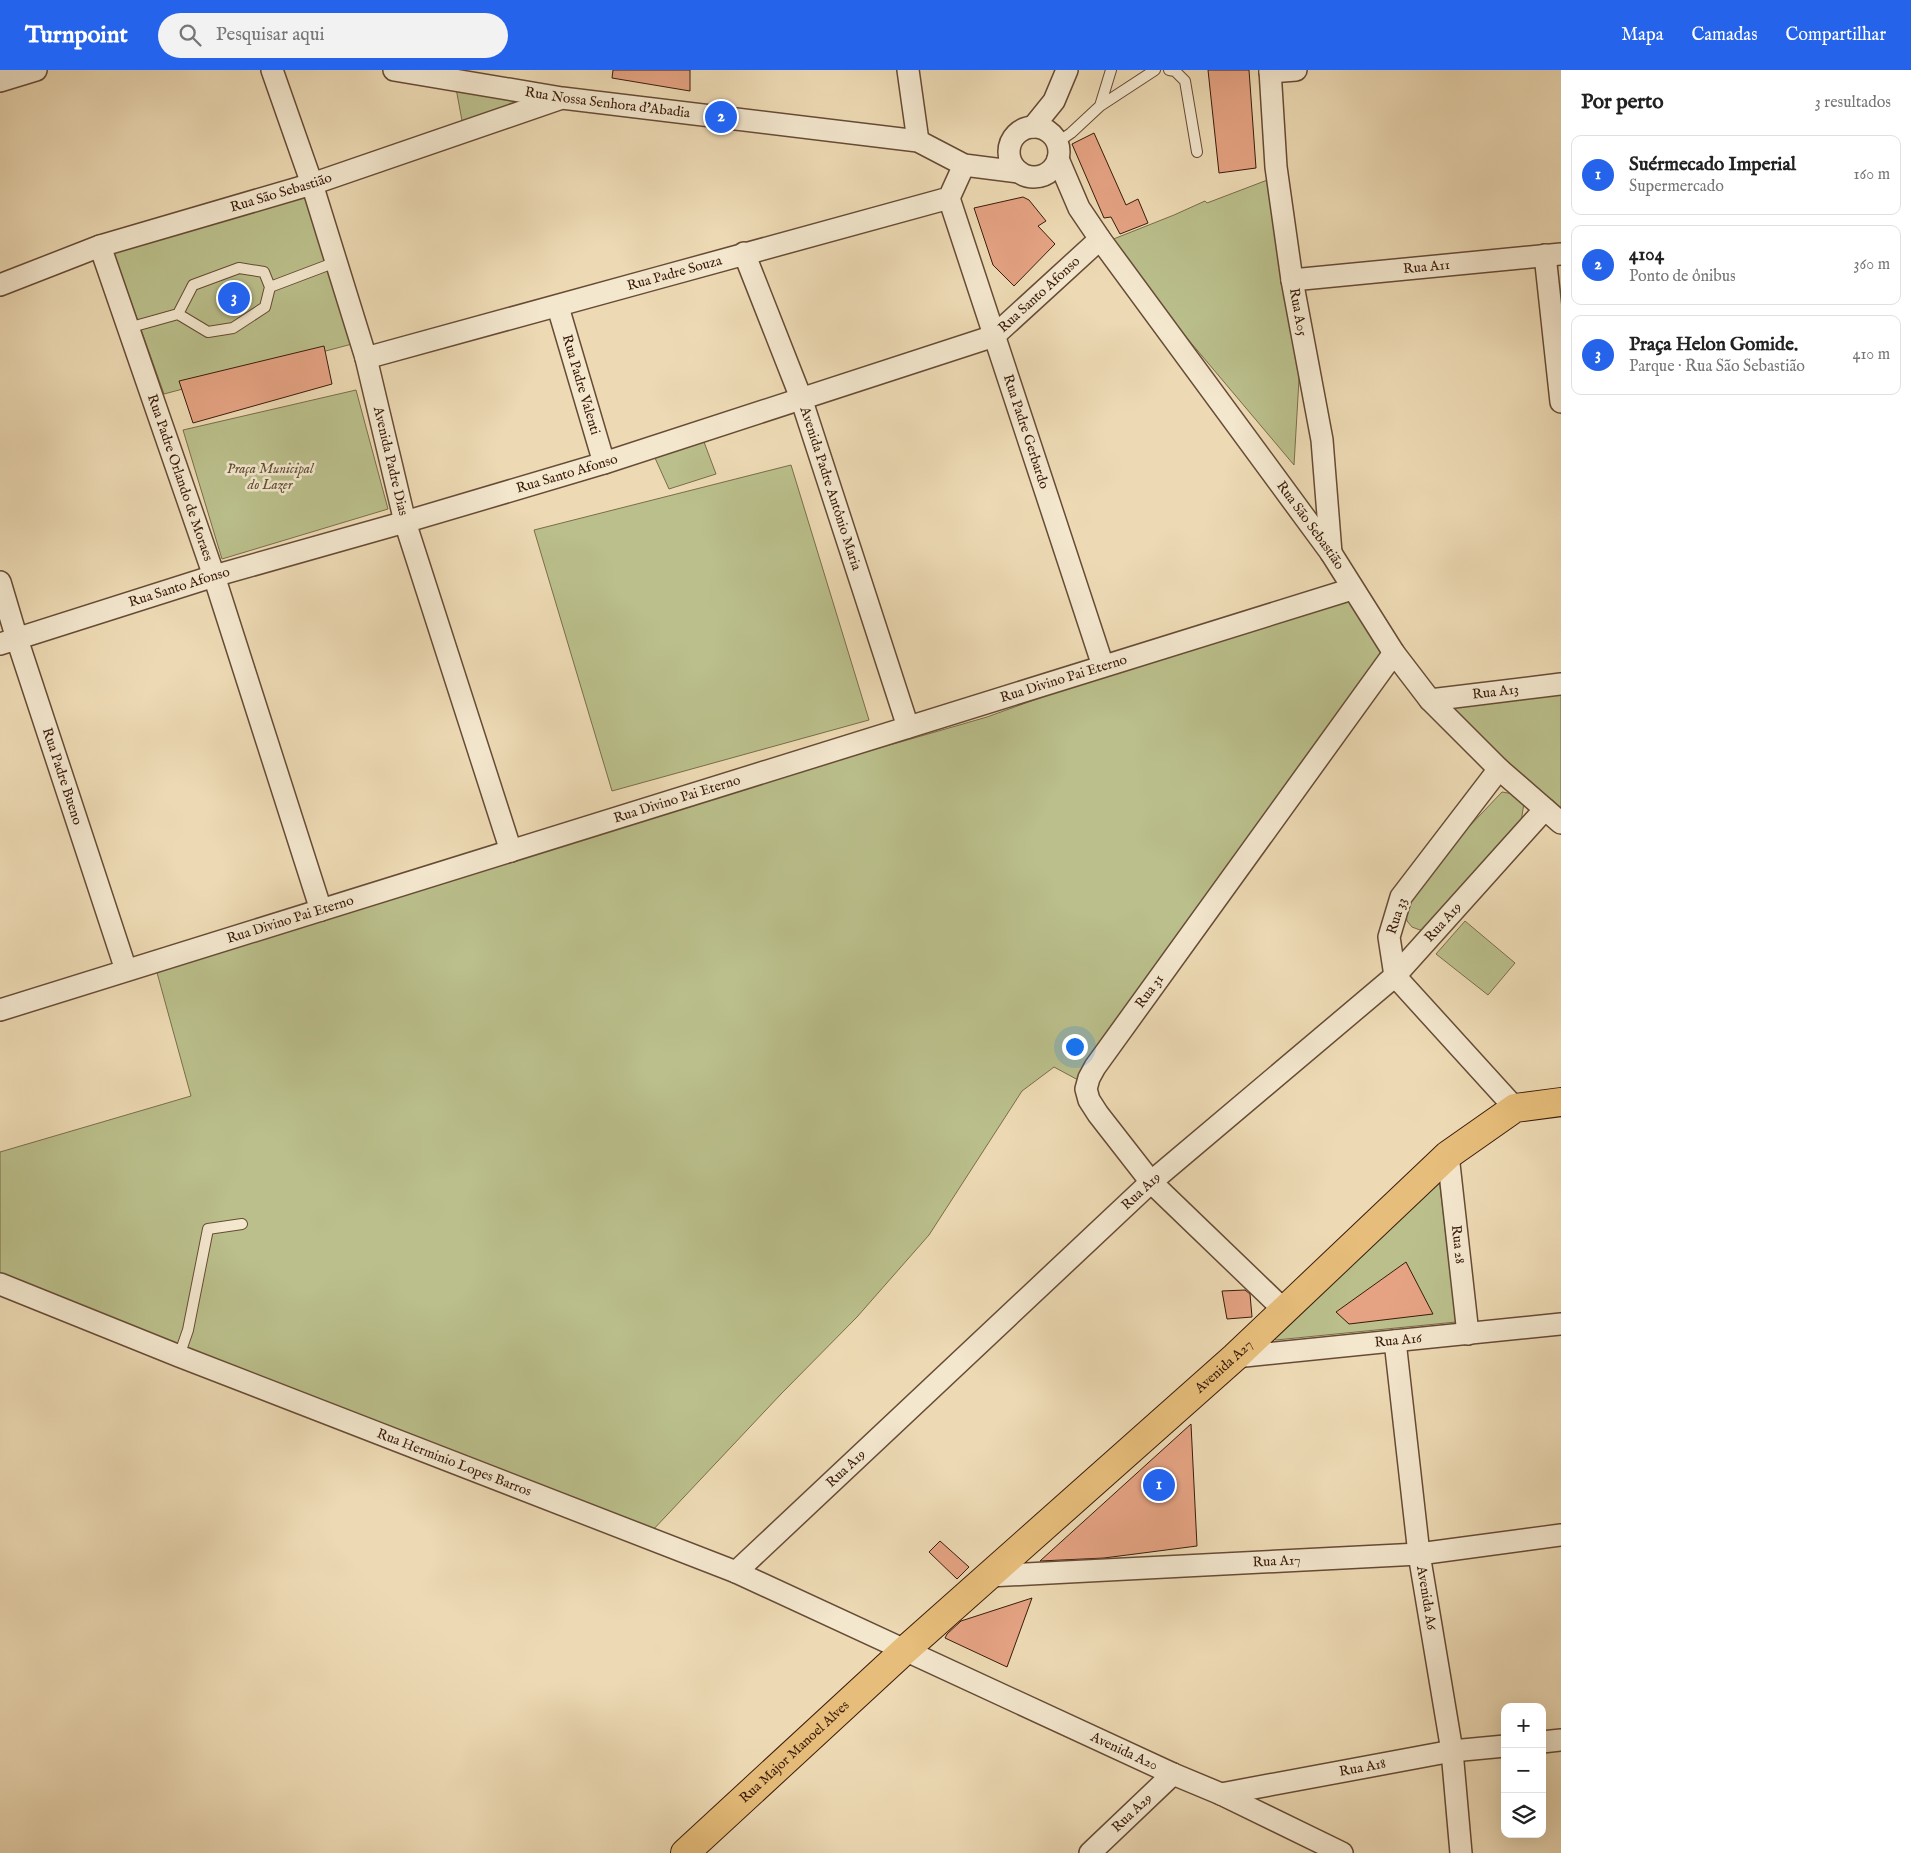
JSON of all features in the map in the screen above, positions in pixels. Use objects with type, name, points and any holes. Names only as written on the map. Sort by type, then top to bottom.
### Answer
[{"type":"main road","name":"Avenida A27","points":[[904,1651],[1235,1357],[1448,1155],[1515,1108],[1558,1099]]},
{"type":"main road","name":"Rua Major Manoel Alves","points":[[685,1853],[904,1651]]},
{"type":"street","points":[[0,81],[36,70]]},
{"type":"street","name":"Avenida Padre Dias","points":[[272,70],[312,184],[366,358],[405,522],[511,851]]},
{"type":"street","name":"Rua Nossa Senhora d'Abadia","points":[[394,70],[443,74],[562,98],[918,141],[964,165],[1019,172]]},
{"type":"street","points":[[908,70],[918,141]]},
{"type":"street","points":[[1033,126],[1054,101],[1066,70]]},
{"type":"street","points":[[1270,71],[1296,70]]},
{"type":"street","name":"Rua A05","points":[[1270,71],[1276,167],[1292,280],[1322,440],[1331,553]]},
{"type":"street","name":"Rua São Sebastião","points":[[0,285],[100,246],[312,184],[562,98]]},
{"type":"street","points":[[1054,101],[1056,146],[1054,167],[1042,176],[1035,177],[1019,172],[1013,165],[1009,150],[1012,140],[1017,133],[1033,126],[1043,128],[1056,146]]},
{"type":"street","name":"Rua São Sebastião","points":[[1056,146],[1080,208],[1100,240],[1331,553],[1394,653],[1430,700],[1499,769],[1553,816]]},
{"type":"street","points":[[949,198],[964,165],[1009,150]]},
{"type":"street","name":"Rua São Sebastião","points":[[1042,176],[1080,208]]},
{"type":"street","name":"Rua Padre Souza","points":[[366,358],[558,307],[744,253],[949,198]]},
{"type":"street","name":"Rua Padre Gerbardo","points":[[949,198],[1103,666]]},
{"type":"street","name":"Rua Santo Afonso","points":[[8,641],[214,576],[604,463],[994,336],[1100,240]]},
{"type":"street","name":"Rua Padre Orlando de Moraes","points":[[100,246],[214,576],[321,910]]},
{"type":"street","name":"Avenida Padre Antônio Maria","points":[[744,253],[801,398],[908,727]]},
{"type":"street","points":[[1553,254],[1561,402]]},
{"type":"street","name":"Rua A11","points":[[1292,280],[1553,254]]},
{"type":"street","name":"Rua Padre Valenti","points":[[558,307],[604,463]]},
{"type":"street","name":"Rua Padre Bueno","points":[[0,582],[8,641],[126,970]]},
{"type":"street","name":"Rua Divino Pai Eterno","points":[[0,1010],[1352,588]]},
{"type":"street","name":"Rua 31","points":[[1284,1310],[1151,1182],[1098,1114],[1089,1100],[1086,1089],[1095,1067],[1394,653]]},
{"type":"street","name":"Rua A13","points":[[1430,700],[1561,684]]},
{"type":"street","name":"Rua 33","points":[[1395,976],[1389,937],[1401,897],[1499,769]]},
{"type":"street","name":"Rua A19","points":[[736,1572],[1151,1182],[1395,976],[1553,816]]},
{"type":"street","points":[[1395,976],[1515,1108]]},
{"type":"street","name":"Rua 28","points":[[1448,1155],[1468,1334]]},
{"type":"street","name":"Rua Herminio Lopes Barros","points":[[0,1284],[179,1356],[736,1572],[904,1651]]},
{"type":"street","name":"Rua A16","points":[[1235,1357],[1561,1324]]},
{"type":"street","name":"Avenida A6","points":[[1395,1341],[1420,1554],[1452,1751],[1461,1853]]},
{"type":"street","name":"Rua A17","points":[[989,1576],[1420,1554],[1561,1535]]},
{"type":"street","name":"Avenida A20","points":[[904,1651],[1172,1774],[1221,1794],[1342,1853]]},
{"type":"street","points":[[1546,1742],[1561,1740]]},
{"type":"street","name":"Rua A18","points":[[1221,1794],[1452,1751],[1501,1746]]},
{"type":"street","name":"Rua A29","points":[[1090,1853],[1172,1774]]},
{"type":"lane","points":[[1100,106],[1111,70]]},
{"type":"lane","points":[[1056,146],[1100,106],[1155,70]]},
{"type":"lane","points":[[1168,70],[1174,71],[1185,81],[1197,152]]},
{"type":"lane","points":[[270,287],[336,262]]},
{"type":"lane","points":[[128,328],[178,314],[208,332],[233,328],[265,307],[270,287],[264,272],[239,268],[193,285],[178,314]]},
{"type":"lane","points":[[179,1356],[188,1330],[208,1230],[242,1224]]},
{"type":"green space","points":[[455,83],[519,92],[523,105],[463,126]]},
{"type":"green space","points":[[1270,179],[1301,345],[1294,465],[1106,242],[1205,201],[1207,203]]},
{"type":"green space","points":[[308,194],[352,344],[164,394],[113,251]]},
{"type":"green space","name":"Praça Municipal do Lazer","points":[[356,390],[388,509],[222,559],[183,430]]},
{"type":"green space","points":[[704,442],[716,474],[669,489],[655,458]]},
{"type":"green space","points":[[791,465],[869,720],[612,791],[534,530]]},
{"type":"green space","points":[[1347,597],[1385,649],[1080,1081],[1054,1067],[1022,1091],[929,1235],[857,1317],[781,1394],[651,1532],[0,1277],[0,1152],[191,1096],[156,969],[512,854],[987,717],[1103,675]]},
{"type":"green space","points":[[1561,693],[1561,808],[1487,746],[1447,702]]},
{"type":"green space","points":[[1502,792],[1520,795],[1524,803],[1521,822],[1426,929],[1420,930],[1412,927],[1407,921],[1406,914],[1412,894],[1423,875]]},
{"type":"green space","points":[[1465,921],[1515,963],[1488,995],[1436,954]]},
{"type":"green space","points":[[1439,1177],[1456,1322],[1276,1340],[1272,1338]]},
{"type":"building","points":[[613,70],[690,70],[690,91],[612,78]]},
{"type":"building","points":[[1208,70],[1249,70],[1256,168],[1219,173]]},
{"type":"building","points":[[1094,133],[1126,205],[1138,199],[1148,223],[1120,234],[1111,217],[1104,218],[1072,144]]},
{"type":"building","points":[[1023,197],[1029,200],[1046,221],[1038,226],[1055,244],[1014,286],[993,265],[974,208]]},
{"type":"building","points":[[324,346],[332,384],[193,423],[179,381]]},
{"type":"building","points":[[1406,1262],[1433,1314],[1349,1324],[1336,1312]]},
{"type":"building","points":[[1245,1290],[1250,1294],[1252,1317],[1227,1319],[1222,1291]]},
{"type":"building","points":[[1191,1424],[1197,1546],[1104,1558],[1040,1561]]},
{"type":"building","points":[[940,1541],[969,1567],[957,1579],[929,1552]]},
{"type":"building","points":[[1032,1598],[1007,1667],[945,1638],[961,1621]]},
{"type":"place","name":"4104","points":[[721,117]]},
{"type":"place","name":"Praça Helon Gomide.","points":[[234,298]]},
{"type":"place","name":"Suérmecado Imperial","points":[[1159,1485]]}]
